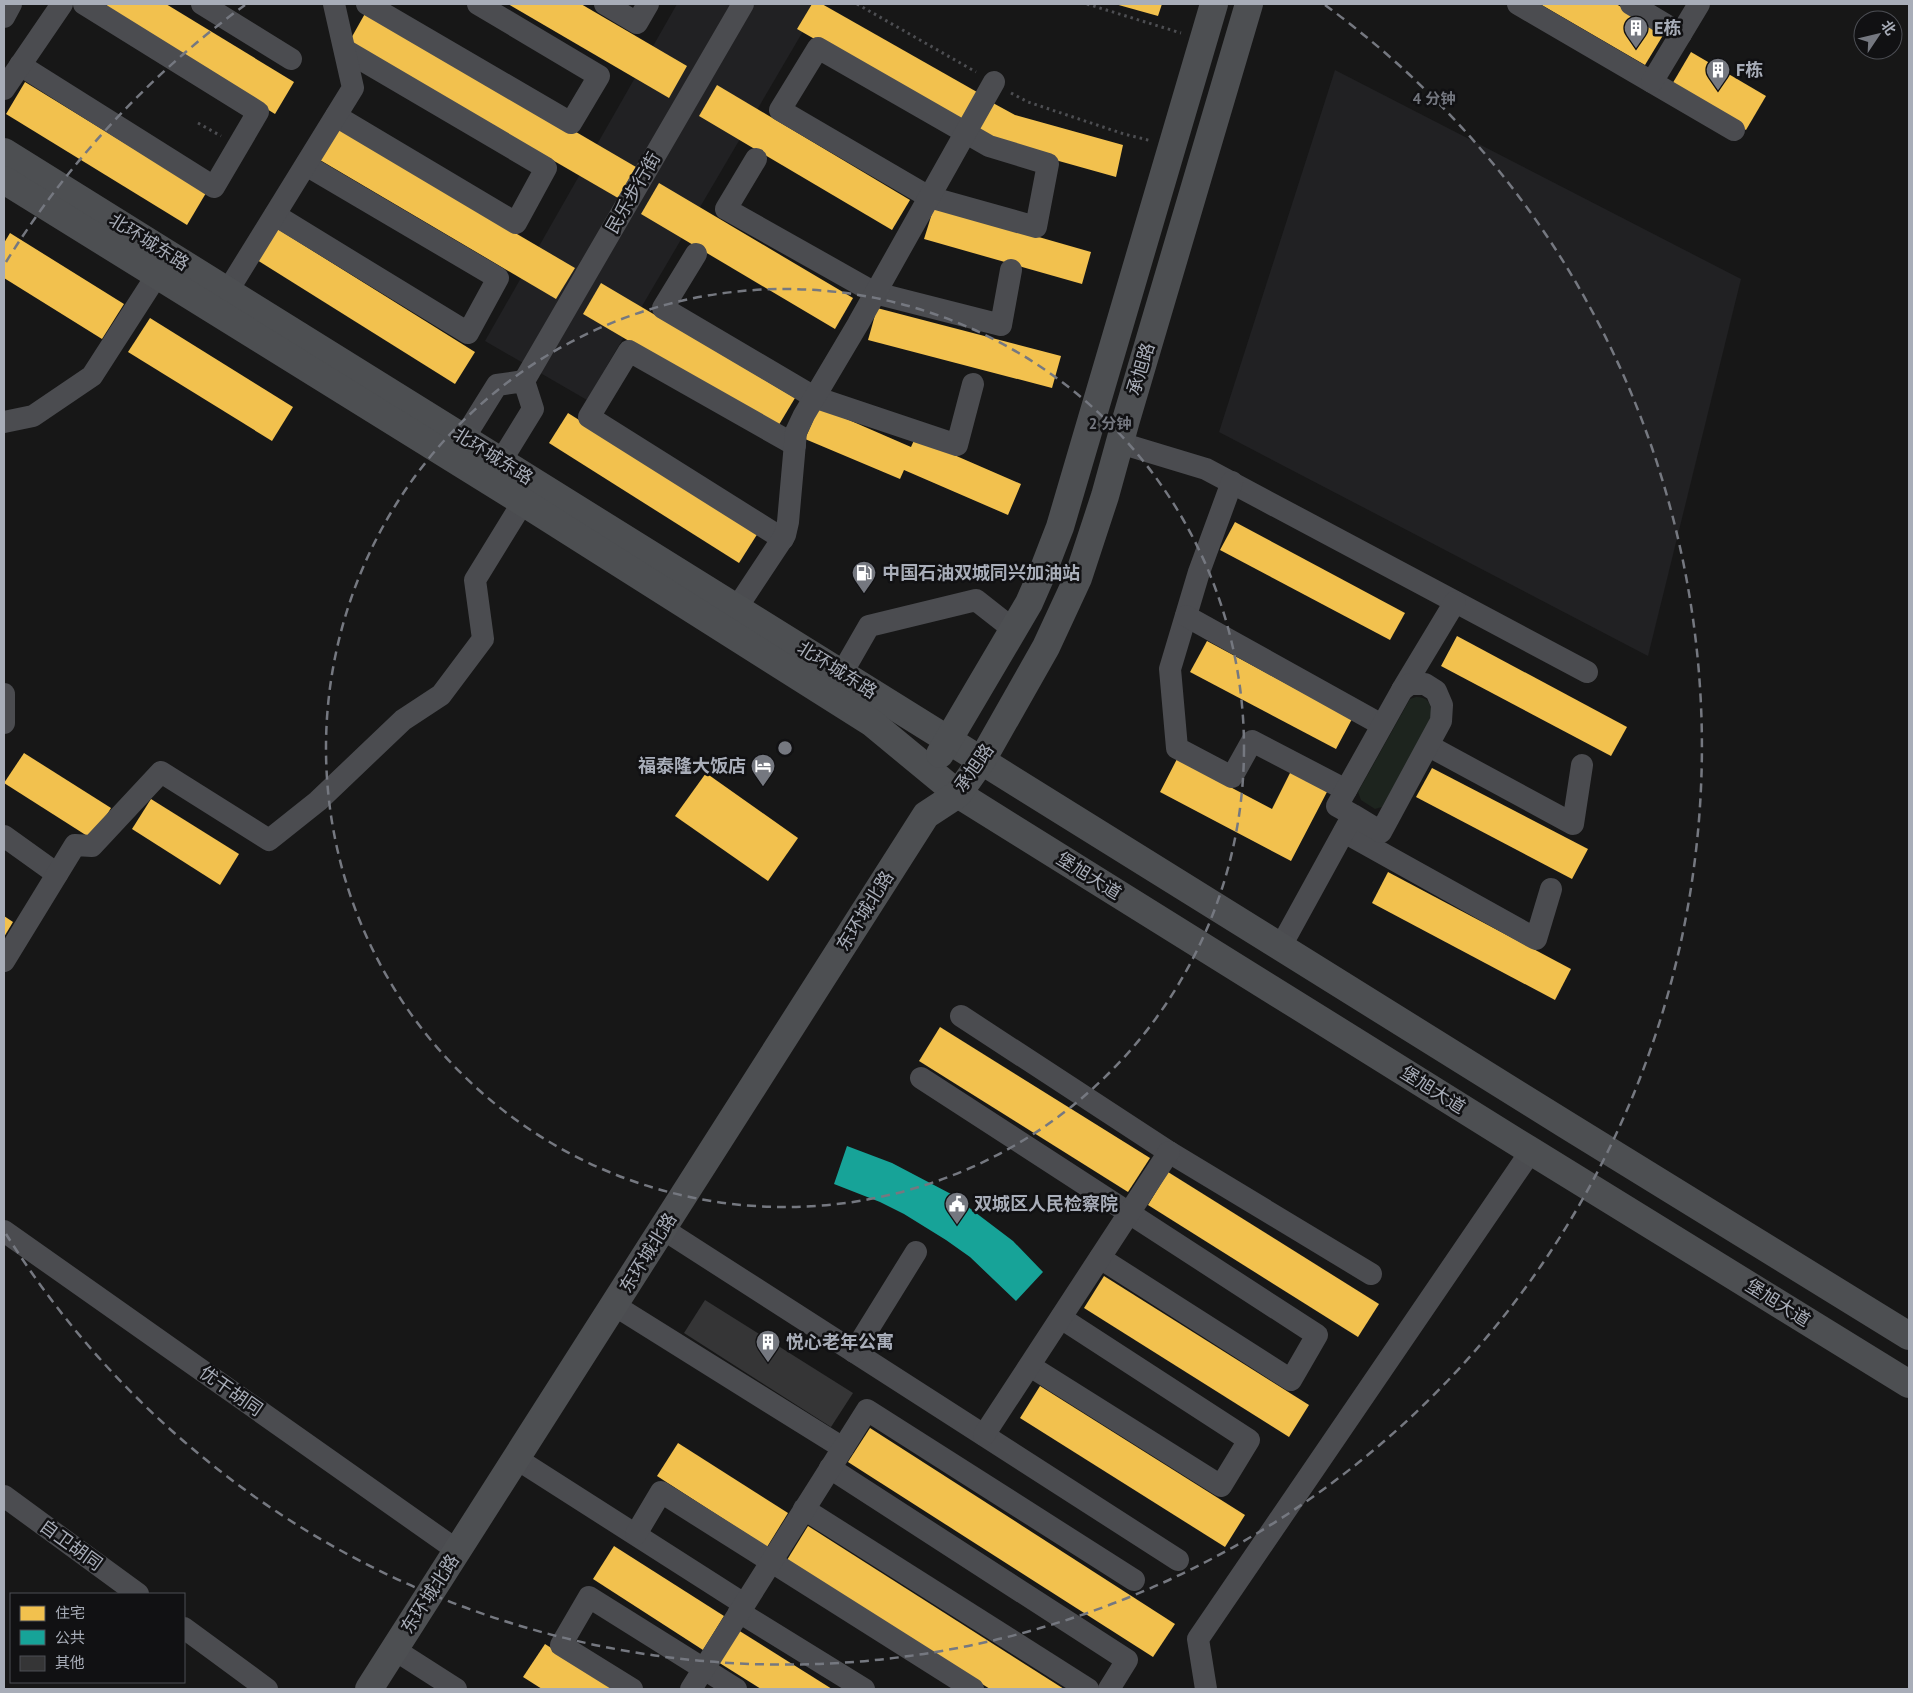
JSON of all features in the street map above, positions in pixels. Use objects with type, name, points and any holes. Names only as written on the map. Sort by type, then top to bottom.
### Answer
[{"type":"main road","name":"承旭路","points":[[926,815],[930,771],[1028,603],[1060,527],[1214,4]]},
{"type":"main road","name":"承旭路","points":[[926,815],[958,794],[982,760],[1046,646],[1078,578],[1105,496],[1249,4]]},
{"type":"main road","name":"北环城东路","points":[[4,152],[222,301],[523,502],[730,618],[842,673],[982,760]]},
{"type":"main road","name":"北环城东路","points":[[4,180],[158,275],[222,301],[464,438],[501,461],[730,618],[872,723],[958,794]]},
{"type":"main road","points":[[982,760],[1909,1336]]},
{"type":"main road","name":"堡旭大道","points":[[958,794],[1909,1384]]},
{"type":"main road","name":"东环城北路","points":[[369,1689],[926,815]]},
{"type":"street","points":[[4,17],[11,4]]},
{"type":"street","points":[[4,89],[62,4]]},
{"type":"street","points":[[20,66],[214,187],[258,112],[84,4]]},
{"type":"street","points":[[202,4],[291,59]]},
{"type":"street","points":[[222,301],[353,88],[334,4]]},
{"type":"street","points":[[342,41],[358,4]]},
{"type":"street","points":[[367,4],[571,123],[598,76],[478,4]]},
{"type":"street","points":[[605,4],[637,22],[648,4]]},
{"type":"street","name":"民乐步行街","points":[[524,381],[743,4]]},
{"type":"street","points":[[1518,4],[1734,130]]},
{"type":"street","points":[[1631,4],[1681,34]]},
{"type":"street","points":[[1652,82],[1699,4]]},
{"type":"street","points":[[336,116],[516,223],[546,168],[342,41]]},
{"type":"street","points":[[818,48],[966,132],[989,146],[1048,164],[1036,227],[929,198],[780,110],[818,48]]},
{"type":"street","points":[[730,618],[785,535],[788,522],[796,432],[814,397],[994,82]]},
{"type":"street","points":[[756,158],[726,209],[875,293],[1001,325],[1012,270]]},
{"type":"street","points":[[275,215],[468,333],[498,278],[306,165]]},
{"type":"street","points":[[696,254],[663,308],[814,397],[958,445],[974,384]]},
{"type":"street","points":[[4,422],[33,416],[92,376],[158,275]]},
{"type":"street","points":[[783,539],[589,416],[629,351],[795,446]]},
{"type":"street","points":[[464,438],[497,385],[524,381],[533,409],[501,461]]},
{"type":"street","points":[[1120,443],[1206,469],[1587,672]]},
{"type":"street","points":[[1232,482],[1199,572],[1170,669],[1177,748],[1232,777],[1252,741],[1346,790]]},
{"type":"street","points":[[4,961],[75,845],[92,846],[161,772],[269,840],[318,801],[403,720],[441,695],[483,639],[475,580],[523,502]]},
{"type":"street","points":[[842,673],[869,626],[976,600],[1013,629]]},
{"type":"street","points":[[1456,602],[1402,690],[1337,806],[1349,824],[1536,939],[1551,889]]},
{"type":"street","points":[[1186,616],[1382,725]]},
{"type":"street","points":[[1349,824],[1381,832],[1442,720],[1442,705],[1436,691],[1425,684],[1410,684],[1402,690]]},
{"type":"street","points":[[4,694],[4,723]]},
{"type":"street","points":[[1429,746],[1573,824],[1582,765]]},
{"type":"street","points":[[1281,946],[1349,824]]},
{"type":"street","points":[[4,836],[57,874]]},
{"type":"street","points":[[961,1016],[1169,1152],[1371,1274]]},
{"type":"street","points":[[921,1078],[1317,1335],[1290,1380],[1100,1258]]},
{"type":"street","points":[[1206,1689],[1198,1639],[1531,1151]]},
{"type":"street","points":[[984,1435],[1169,1152]]},
{"type":"street","points":[[663,1229],[1178,1560]]},
{"type":"street","name":"优干胡同","points":[[4,1231],[458,1550]]},
{"type":"street","points":[[854,1352],[916,1252]]},
{"type":"street","points":[[614,1306],[843,1448]]},
{"type":"street","points":[[1030,1366],[1221,1486],[1249,1440],[1060,1318]]},
{"type":"street","points":[[691,1689],[867,1410],[1134,1580]]},
{"type":"street","points":[[517,1459],[636,1534],[742,1608],[864,1689]]},
{"type":"street","points":[[830,1468],[1127,1660],[1109,1689]]},
{"type":"street","points":[[636,1534],[661,1492],[973,1689]]},
{"type":"street","name":"自卫胡同","points":[[4,1496],[137,1593]]},
{"type":"street","points":[[804,1509],[1088,1689]]},
{"type":"street","points":[[632,1689],[561,1645],[590,1597],[736,1689]]},
{"type":"street","points":[[185,1629],[267,1689]]},
{"type":"street","points":[[395,1650],[456,1689]]},
{"type":"path","points":[[1087,4],[1204,39]]},
{"type":"path","points":[[198,123],[238,146]]},
{"type":"shaded area","points":[[677,4],[819,4],[587,400],[485,341]]},
{"type":"shaded area","points":[[1335,70],[1741,279],[1648,656],[1219,432]]},
{"type":"shaded area","points":[[1416,697],[1426,699],[1430,705],[1430,724],[1382,807],[1375,809],[1361,800],[1358,792],[1410,699]]},
{"type":"building: 住宅","points":[[108,4],[166,4],[294,82],[275,114],[104,9]]},
{"type":"building: 住宅","points":[[508,4],[581,4],[687,66],[669,98]]},
{"type":"building: 住宅","points":[[812,4],[822,4],[977,92],[960,122],[797,29]]},
{"type":"building: 住宅","points":[[1115,4],[1162,4],[1158,16]]},
{"type":"building: 住宅","name":"E栋","points":[[1540,4],[1616,4],[1665,32],[1645,65]]},
{"type":"building: 住宅","points":[[367,10],[636,167],[618,198],[349,42]]},
{"type":"building: 住宅","name":"F栋","points":[[1691,52],[1766,96],[1746,130],[1671,86]]},
{"type":"building: 住宅","points":[[25,82],[206,193],[187,225],[6,114]]},
{"type":"building: 住宅","points":[[717,85],[910,200],[892,230],[699,116]]},
{"type":"building: 住宅","points":[[993,103],[1015,115],[1123,145],[1116,177],[1002,145],[978,130]]},
{"type":"building: 住宅","points":[[338,129],[575,268],[556,299],[320,160]]},
{"type":"building: 住宅","points":[[659,183],[853,298],[835,329],[641,214]]},
{"type":"building: 住宅","points":[[934,207],[1091,252],[1082,284],[924,239]]},
{"type":"building: 住宅","points":[[276,228],[475,352],[455,384],[257,260]]},
{"type":"building: 住宅","points":[[10,233],[124,304],[102,339],[4,278],[4,243]]},
{"type":"building: 住宅","points":[[601,283],[795,398],[777,428],[583,314]]},
{"type":"building: 住宅","points":[[877,308],[1061,356],[1052,388],[868,340]]},
{"type":"building: 住宅","points":[[150,318],[293,407],[272,441],[128,352]]},
{"type":"building: 住宅","points":[[819,407],[911,447],[915,438],[1021,484],[1008,515],[904,470],[900,479],[805,439]]},
{"type":"building: 住宅","points":[[568,413],[758,533],[739,563],[549,443]]},
{"type":"building: 住宅","points":[[1235,522],[1405,613],[1390,640],[1220,550]]},
{"type":"building: 住宅","points":[[1457,636],[1627,727],[1611,756],[1441,666]]},
{"type":"building: 住宅","points":[[1207,641],[1352,719],[1336,749],[1190,672]]},
{"type":"building: 住宅","points":[[24,753],[111,808],[92,839],[4,783]]},
{"type":"building: 住宅","points":[[1177,759],[1272,809],[1291,771],[1328,790],[1291,861],[1160,792]]},
{"type":"building: 住宅","points":[[1432,768],[1588,849],[1572,879],[1416,797]]},
{"type":"building: 住宅","points":[[706,773],[798,838],[768,881],[675,816]]},
{"type":"building: 住宅","points":[[151,799],[239,854],[220,885],[132,829]]},
{"type":"building: 住宅","points":[[1388,872],[1571,969],[1555,1000],[1372,903]]},
{"type":"building: 住宅","points":[[4,916],[13,922],[4,937]]},
{"type":"building: 住宅","points":[[940,1027],[1150,1158],[1128,1192],[919,1061]]},
{"type":"building: 住宅","points":[[1168,1172],[1379,1304],[1358,1337],[1148,1205]]},
{"type":"building: 住宅","points":[[1104,1276],[1309,1405],[1289,1437],[1084,1308]]},
{"type":"building: 住宅","points":[[1040,1386],[1245,1515],[1225,1547],[1020,1418]]},
{"type":"building: 住宅","points":[[870,1428],[1175,1624],[1153,1657],[848,1462]]},
{"type":"building: 住宅","points":[[678,1443],[788,1513],[767,1547],[657,1476]]},
{"type":"building: 住宅","points":[[808,1526],[1064,1689],[990,1689],[787,1560]]},
{"type":"building: 住宅","points":[[614,1546],[724,1616],[703,1650],[593,1579]]},
{"type":"building: 住宅","points":[[738,1630],[832,1689],[761,1689],[718,1662]]},
{"type":"building: 住宅","points":[[545,1644],[616,1689],[542,1689],[523,1677]]},
{"type":"building: 公共","name":"双城区人民检察院","points":[[847,1146],[892,1163],[951,1194],[1013,1241],[1043,1272],[1016,1301],[970,1257],[946,1240],[904,1214],[880,1202],[834,1184]]},
{"type":"building: 其他","name":"悦心老年公寓","points":[[705,1300],[853,1393],[831,1427],[684,1333]]},
{"type":"place","name":"E栋","points":[[1636,49]]},
{"type":"place","name":"F栋","points":[[1718,91]]},
{"type":"place","name":"中国石油双城同兴加油站","points":[[864,594]]},
{"type":"place","name":"福泰隆大饭店","points":[[763,787]]},
{"type":"place","name":"双城区人民检察院","points":[[957,1225]]},
{"type":"place","name":"悦心老年公寓","points":[[768,1363]]}]
